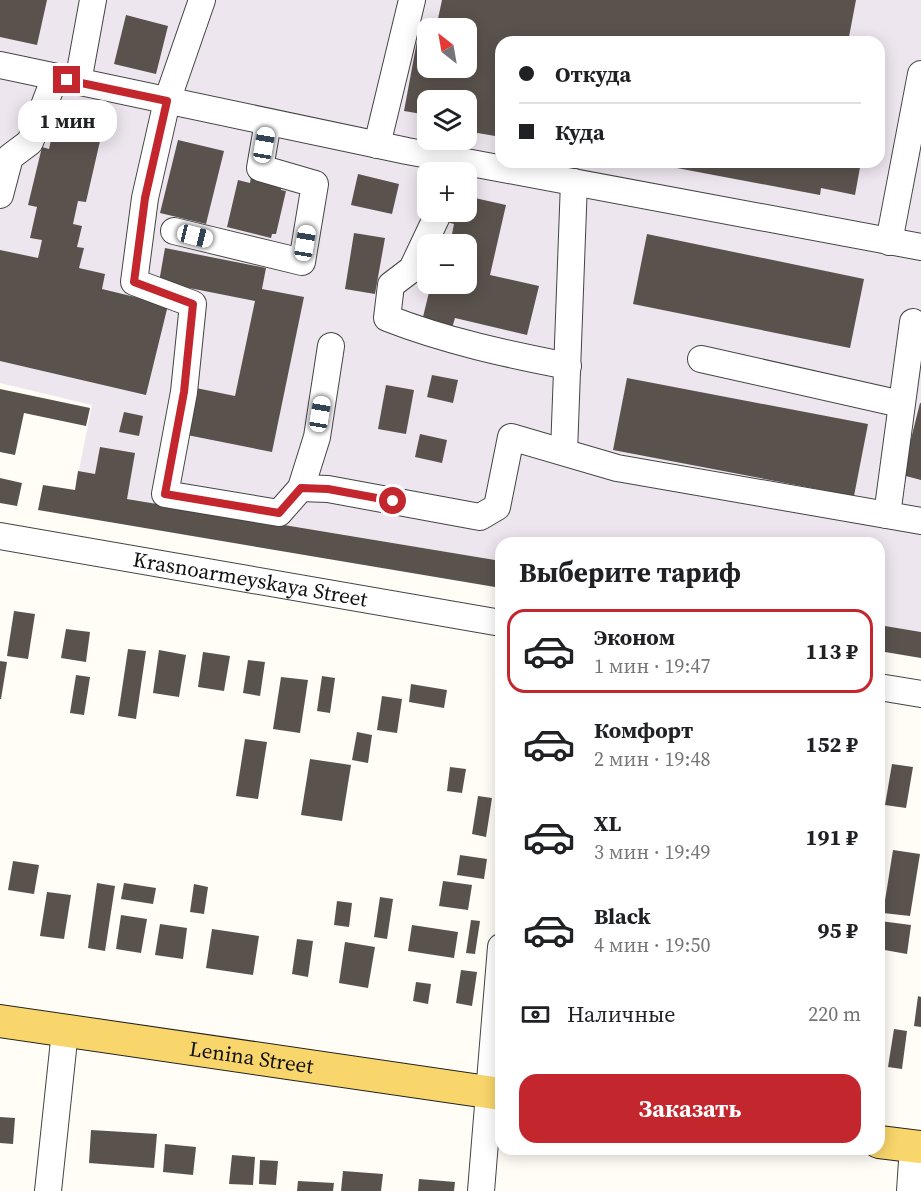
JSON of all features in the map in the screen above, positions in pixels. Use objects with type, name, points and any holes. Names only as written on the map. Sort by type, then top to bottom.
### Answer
[{"type":"main road","name":"Lenina Street","points":[[0,1021],[495,1093]]},
{"type":"main road","points":[[885,1143],[917,1147]]},
{"type":"street","points":[[0,195],[10,157],[30,142],[67,80],[93,0]]},
{"type":"street","points":[[202,0],[167,101],[145,198],[134,282],[193,304],[184,392],[165,494],[279,513],[301,488],[317,437],[331,345]]},
{"type":"street","points":[[377,145],[412,0]]},
{"type":"street","points":[[0,65],[377,145],[438,162]]},
{"type":"street","points":[[889,242],[921,74]]},
{"type":"street","points":[[174,231],[302,262],[315,184],[260,168],[268,122]]},
{"type":"street","points":[[477,169],[574,182],[921,248]]},
{"type":"street","points":[[564,452],[574,182]]},
{"type":"street","points":[[434,222],[412,269],[391,285],[387,318],[439,337],[506,354],[568,366]]},
{"type":"street","points":[[887,515],[913,322]]},
{"type":"street","points":[[701,359],[901,404]]},
{"type":"street","points":[[301,488],[328,489],[480,517],[497,507],[511,437],[617,468],[921,521]]},
{"type":"street","name":"Krasnoarmeyskaya Street","points":[[0,536],[495,622]]},
{"type":"street","points":[[885,688],[921,694]]},
{"type":"street","points":[[48,1191],[65,1030]]},
{"type":"street","points":[[481,1191],[495,1093]]},
{"type":"street","points":[[910,1191],[917,1147]]},
{"type":"shaded area","points":[[0,0],[921,0],[921,632],[885,626],[885,537],[495,537],[495,560],[75,490],[92,405],[0,383]]},
{"type":"building","points":[[0,0],[47,0],[37,45],[0,37]]},
{"type":"building","points":[[442,0],[856,0],[849,36],[495,36],[495,136],[477,133],[477,90],[417,90],[417,113],[404,111],[417,41],[417,78],[477,78],[477,18],[438,18]]},
{"type":"building","points":[[126,15],[168,26],[156,74],[114,64]]},
{"type":"building","points":[[59,105],[106,115],[86,202],[78,201],[73,224],[82,226],[77,247],[84,248],[79,268],[105,274],[102,289],[168,305],[146,395],[0,361],[0,250],[38,258],[42,240],[30,238],[37,207],[28,205],[42,147],[49,149]]},
{"type":"building","points":[[178,140],[224,151],[206,224],[160,213]]},
{"type":"building","points":[[677,168],[860,168],[855,195],[821,188],[820,195]]},
{"type":"building","points":[[358,174],[399,184],[392,214],[351,205]]},
{"type":"building","points":[[251,177],[282,184],[281,190],[286,191],[276,234],[272,234],[271,238],[227,227],[238,180],[250,183]]},
{"type":"building","points":[[477,198],[506,205],[490,275],[539,286],[527,335],[455,318],[452,328],[422,321],[429,294],[477,294],[477,234],[452,234],[454,224],[447,222],[477,222]]},
{"type":"building","points":[[354,233],[385,238],[375,294],[345,289]]},
{"type":"building","points":[[647,234],[864,279],[850,348],[633,304]]},
{"type":"building","points":[[165,248],[266,268],[262,289],[304,297],[272,452],[187,435],[196,388],[235,396],[255,301],[159,282]]},
{"type":"building","points":[[432,375],[458,380],[453,403],[427,397]]},
{"type":"building","points":[[627,378],[868,424],[854,496],[613,450]]},
{"type":"building","points":[[386,385],[414,390],[406,434],[378,429]]},
{"type":"building","points":[[0,389],[90,408],[86,426],[24,413],[15,455],[0,452]]},
{"type":"building","points":[[921,403],[921,480],[902,475]]},
{"type":"building","points":[[124,412],[143,416],[139,436],[119,432]]},
{"type":"building","points":[[420,434],[447,440],[442,463],[415,457]]},
{"type":"building","points":[[100,447],[135,453],[127,499],[495,560],[495,587],[38,510],[43,485],[75,490],[78,471],[95,474]]},
{"type":"building","points":[[0,478],[22,483],[17,506],[0,503]]},
{"type":"building","points":[[14,611],[35,614],[28,659],[7,656]]},
{"type":"building","points":[[885,626],[921,632],[921,658],[885,652]]},
{"type":"building","points":[[66,629],[90,632],[86,662],[61,658]]},
{"type":"building","points":[[128,649],[146,651],[136,719],[118,716]]},
{"type":"building","points":[[159,650],[186,655],[179,697],[153,693]]},
{"type":"building","points":[[203,652],[230,656],[224,691],[198,687]]},
{"type":"building","points":[[248,660],[265,662],[260,696],[243,693]]},
{"type":"building","points":[[0,661],[7,662],[1,699],[0,699]]},
{"type":"building","points":[[76,675],[90,677],[84,715],[70,713]]},
{"type":"building","points":[[322,676],[335,678],[330,713],[317,711]]},
{"type":"building","points":[[281,677],[308,680],[300,733],[273,729]]},
{"type":"building","points":[[411,684],[447,690],[444,708],[409,702]]},
{"type":"building","points":[[382,696],[402,699],[397,733],[377,730]]},
{"type":"building","points":[[357,732],[372,735],[368,763],[352,760]]},
{"type":"building","points":[[245,739],[267,742],[258,799],[236,796]]},
{"type":"building","points":[[310,759],[351,765],[342,821],[301,815]]},
{"type":"building","points":[[892,764],[913,767],[906,808],[885,805]]},
{"type":"building","points":[[450,767],[466,769],[462,793],[447,791]]},
{"type":"building","points":[[478,796],[492,798],[486,837],[472,834]]},
{"type":"building","points":[[893,850],[920,854],[910,916],[885,913]]},
{"type":"building","points":[[460,855],[487,859],[484,879],[457,875]]},
{"type":"building","points":[[13,861],[39,865],[34,894],[8,890]]},
{"type":"building","points":[[443,881],[472,885],[468,910],[439,906]]},
{"type":"building","points":[[97,883],[115,886],[105,951],[88,948]]},
{"type":"building","points":[[124,883],[156,888],[153,904],[121,899]]},
{"type":"building","points":[[194,884],[208,887],[204,914],[190,912]]},
{"type":"building","points":[[47,892],[71,895],[64,939],[40,936]]},
{"type":"building","points":[[380,897],[393,899],[387,939],[374,937]]},
{"type":"building","points":[[337,901],[352,903],[349,927],[334,925]]},
{"type":"building","points":[[121,915],[147,919],[141,953],[116,949]]},
{"type":"building","points":[[471,920],[480,921],[475,954],[466,953]]},
{"type":"building","points":[[885,922],[911,925],[907,954],[885,950]]},
{"type":"building","points":[[160,924],[187,928],[183,959],[155,955]]},
{"type":"building","points":[[412,925],[458,932],[454,958],[408,951]]},
{"type":"building","points":[[212,929],[259,936],[253,975],[206,968]]},
{"type":"building","points":[[297,939],[313,941],[308,977],[292,974]]},
{"type":"building","points":[[345,942],[375,947],[368,988],[339,983]]},
{"type":"building","points":[[461,970],[477,972],[472,1006],[456,1003]]},
{"type":"building","points":[[416,982],[431,984],[428,1004],[413,1001]]},
{"type":"building","points":[[918,996],[921,997],[921,1027],[914,1026]]},
{"type":"building","points":[[894,1029],[907,1031],[902,1069],[888,1067]]},
{"type":"building","points":[[0,1117],[15,1118],[13,1144],[0,1143]]},
{"type":"building","points":[[91,1130],[157,1134],[154,1168],[89,1163]]},
{"type":"building","points":[[165,1144],[196,1147],[193,1175],[163,1172]]},
{"type":"building","points":[[232,1155],[255,1157],[253,1185],[229,1184]]},
{"type":"building","points":[[260,1160],[278,1161],[276,1185],[259,1184]]},
{"type":"building","points":[[343,1171],[383,1174],[381,1191],[341,1191]]},
{"type":"building","points":[[419,1179],[455,1182],[454,1191],[418,1191]]},
{"type":"building","points":[[298,1181],[334,1183],[333,1191],[297,1191]]},
{"type":"route","points":[[67,80],[167,101],[145,198],[134,282],[193,304],[184,392],[165,494],[279,513],[301,488],[328,489],[393,501]]}]
